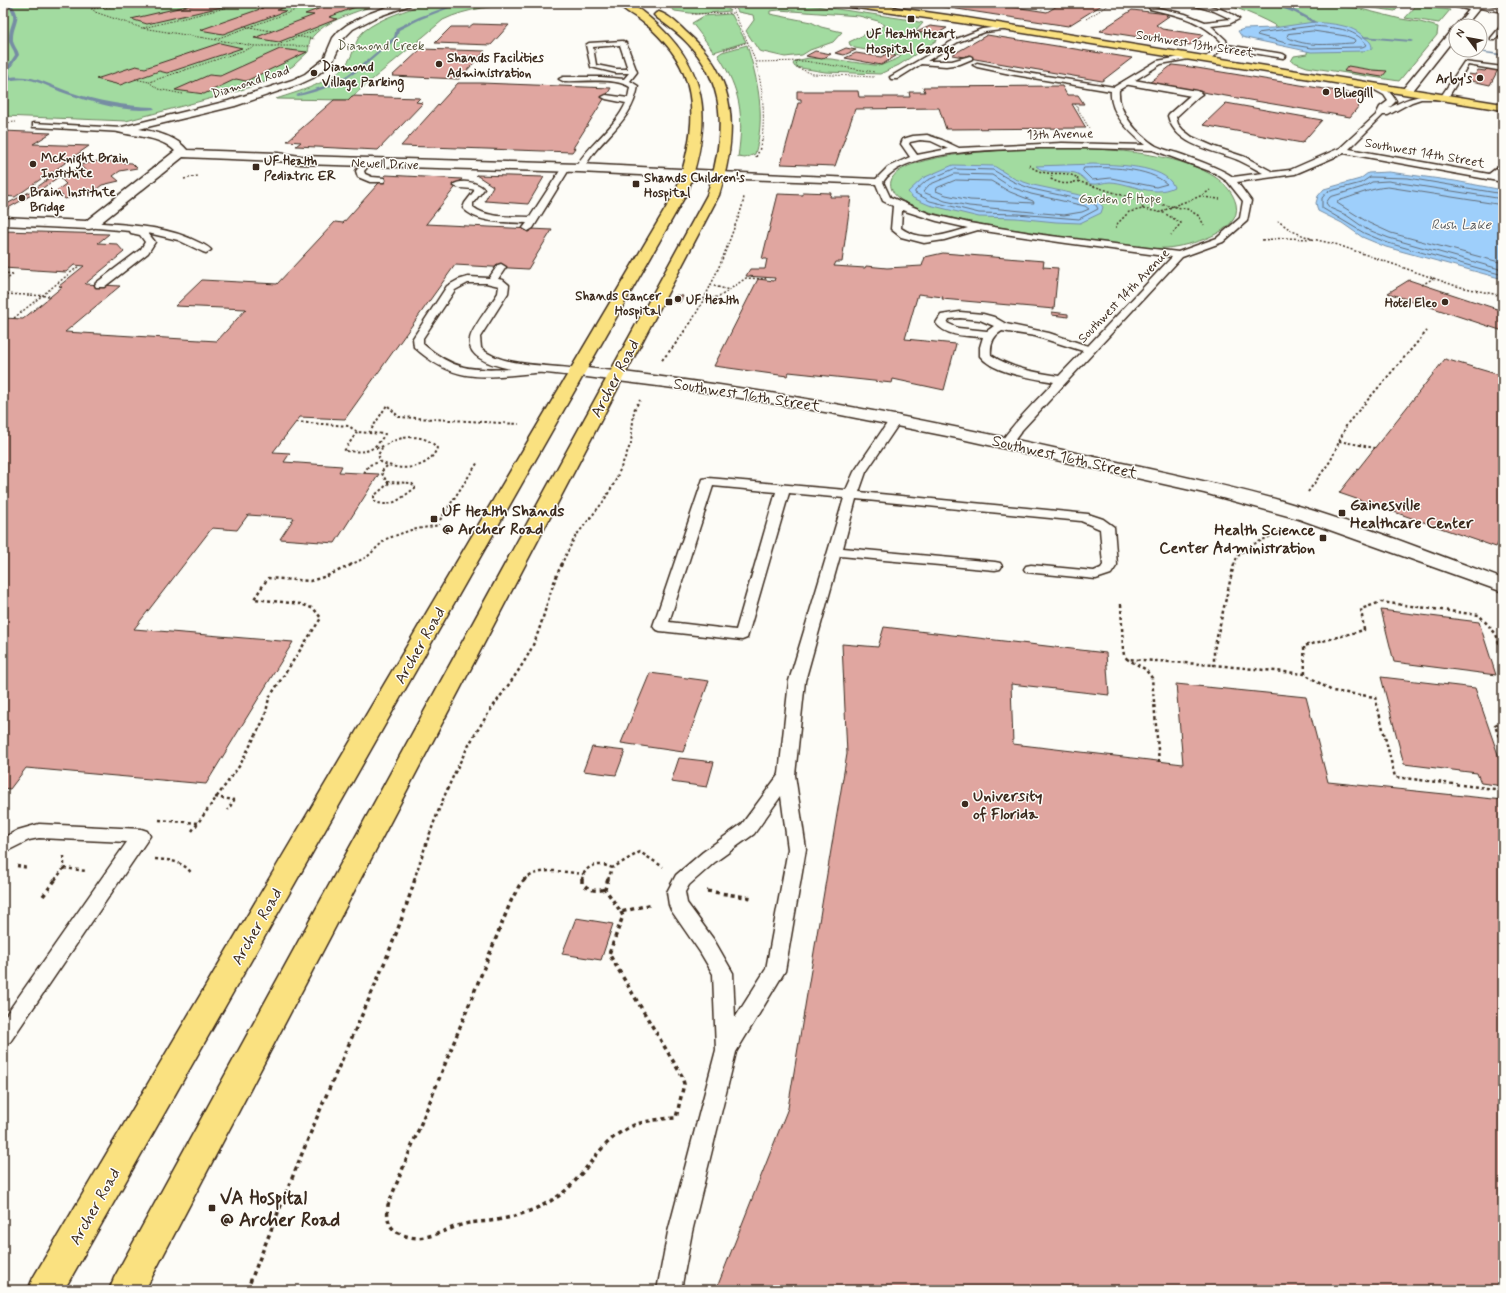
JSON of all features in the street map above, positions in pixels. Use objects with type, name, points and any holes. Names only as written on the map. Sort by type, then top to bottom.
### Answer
[{"type":"main road","name":"Archer Road","points":[[45,1290],[682,191],[696,152],[698,133],[697,97],[692,80],[685,65],[664,36],[640,15],[622,3]]},
{"type":"main road","name":"Southwest 13th Street","points":[[844,3],[1139,48],[1503,107]]},
{"type":"main road","name":"Southwest 13th Street","points":[[860,3],[883,8]]},
{"type":"main road","name":"Archer Road","points":[[126,1290],[713,195],[720,175],[726,132],[726,113],[723,96],[717,78],[709,63],[697,48],[653,10]]},
{"type":"main road","points":[[664,36],[683,35]]},
{"type":"street","name":"Diamond Road","points":[[122,130],[230,104],[296,82],[309,76],[328,61],[338,38],[350,27],[371,16],[407,3]]},
{"type":"street","points":[[883,8],[893,3]]},
{"type":"street","points":[[1452,3],[1477,5]]},
{"type":"street","points":[[1466,18],[1477,5]]},
{"type":"street","points":[[1407,91],[1448,40]]},
{"type":"street","points":[[1131,79],[1197,94]]},
{"type":"street","points":[[3,221],[89,225],[180,153],[180,148],[176,144],[143,133],[122,130]]},
{"type":"street","name":"Newell Drive","points":[[180,153],[368,162],[579,168],[720,175]]},
{"type":"street","name":"Southwest 16th Street","points":[[577,372],[728,391],[896,419],[1229,492],[1278,506],[1334,525],[1503,586]]},
{"type":"lane","points":[[1155,3],[1151,6],[1152,8],[1185,15],[1205,24],[1216,32],[1224,41],[1222,46],[1207,59]]},
{"type":"lane","points":[[1188,3],[1216,10],[1236,19],[1232,22],[1205,24]]},
{"type":"lane","points":[[1477,5],[1503,10]]},
{"type":"lane","points":[[956,41],[958,37],[970,29],[961,20]]},
{"type":"lane","points":[[1493,40],[1503,27]]},
{"type":"lane","points":[[896,77],[956,41],[984,30],[1008,28]]},
{"type":"lane","points":[[626,82],[632,71],[623,44],[589,45],[593,66],[616,71],[632,71]]},
{"type":"lane","points":[[1222,46],[1283,56]]},
{"type":"lane","points":[[1131,79],[1138,70],[1150,61],[1151,58],[1139,48]]},
{"type":"lane","points":[[977,65],[1015,73],[1115,89],[1159,62],[1192,57]]},
{"type":"lane","points":[[921,62],[951,65],[970,58]]},
{"type":"lane","points":[[1379,116],[1392,111],[1402,102],[1421,97],[1444,97],[1466,63],[1503,69]]},
{"type":"lane","points":[[563,79],[626,82],[634,86],[630,101],[618,121],[592,147],[579,168]]},
{"type":"lane","points":[[1115,89],[1114,97],[1117,106],[1124,117],[1136,133],[1154,148],[1218,171],[1231,180],[1292,172],[1343,150],[1379,116],[1383,109],[1392,101],[1392,98],[1374,86]]},
{"type":"lane","points":[[1197,94],[1172,116],[1172,122],[1176,128],[1195,141],[1242,159],[1272,175]]},
{"type":"lane","points":[[606,97],[630,101]]},
{"type":"lane","points":[[36,125],[122,130]]},
{"type":"lane","points":[[915,158],[905,144],[906,141],[918,137],[935,139],[957,151]]},
{"type":"lane","name":"13th Avenue","points":[[879,182],[883,175],[890,169],[915,158],[957,151],[1012,146],[1059,145],[1154,148]]},
{"type":"lane","name":"Southwest 14th Street","points":[[1343,150],[1503,179]]},
{"type":"lane","points":[[368,162],[360,171],[361,175],[370,179],[381,180]]},
{"type":"lane","points":[[1490,176],[1502,167]]},
{"type":"lane","points":[[527,229],[566,168]]},
{"type":"lane","points":[[720,175],[879,182],[886,199],[914,213],[936,219],[1047,239],[1179,255]]},
{"type":"lane","name":"Southwest 14th Avenue","points":[[1006,442],[1089,350],[1179,255],[1220,240],[1244,219],[1247,201],[1231,180]]},
{"type":"lane","points":[[457,185],[471,185],[480,189],[469,203],[468,208],[472,212],[501,218],[533,220]]},
{"type":"lane","points":[[898,206],[896,229],[902,236],[918,240],[931,241],[980,227]]},
{"type":"lane","points":[[89,225],[117,226],[151,231],[179,237],[206,250]]},
{"type":"lane","points":[[100,285],[145,251],[150,242],[143,233],[117,226]]},
{"type":"lane","points":[[492,281],[501,267]]},
{"type":"lane","points":[[532,370],[493,361],[477,351],[475,337],[503,293],[504,285],[499,282],[465,280],[457,283],[451,288],[418,338],[418,344],[440,362],[462,371],[498,374],[532,370],[577,372]]},
{"type":"lane","points":[[990,335],[952,331],[943,327],[941,324],[945,317],[963,315],[996,321],[1003,327]]},
{"type":"lane","points":[[1062,380],[1017,371],[1003,367],[993,361],[986,356],[985,349],[990,335],[994,330],[1003,327],[1046,335],[1089,350]]},
{"type":"lane","points":[[726,1050],[775,971],[797,849],[787,775],[797,681],[860,472],[896,419]]},
{"type":"lane","points":[[784,488],[742,635],[660,626],[708,482],[784,488],[1083,517],[1098,522],[1107,528],[1110,565],[1106,572],[1096,575],[1031,569]]},
{"type":"lane","points":[[836,551],[995,566]]},
{"type":"lane","points":[[669,1290],[680,1232],[726,1050],[723,973],[707,946],[678,905],[676,892],[682,880],[709,857],[748,829],[787,775]]},
{"type":"lane","points":[[3,846],[24,835],[39,831],[141,836],[3,1036]]},
{"type":"path","points":[[88,3],[96,13],[142,28],[256,46],[313,46]]},
{"type":"path","points":[[92,9],[141,3]]},
{"type":"path","points":[[232,3],[238,5]]},
{"type":"path","points":[[142,28],[246,3]]},
{"type":"path","points":[[215,39],[315,3]]},
{"type":"path","points":[[731,3],[756,62],[762,85],[764,125],[759,154],[754,159]]},
{"type":"path","points":[[1081,23],[1112,3]]},
{"type":"path","points":[[287,6],[302,8]]},
{"type":"path","points":[[305,7],[318,9]]},
{"type":"path","points":[[691,14],[734,13]]},
{"type":"path","points":[[243,26],[272,31]]},
{"type":"path","points":[[276,46],[319,29]]},
{"type":"path","points":[[294,36],[316,39]]},
{"type":"path","points":[[720,50],[748,42]]},
{"type":"path","points":[[149,82],[256,46]]},
{"type":"path","points":[[222,54],[228,56]]},
{"type":"path","points":[[756,62],[798,60],[896,77]]},
{"type":"path","points":[[798,60],[796,64],[798,68],[813,74],[876,78]]},
{"type":"path","points":[[186,67],[192,68]]},
{"type":"path","points":[[135,79],[149,82],[158,89],[189,95]]},
{"type":"path","points":[[1075,104],[1089,128],[1087,130]]},
{"type":"path","points":[[1027,162],[1035,170],[1052,175],[1060,173],[1070,174],[1078,178],[1077,181]]},
{"type":"path","points":[[1052,175],[1051,179],[1058,182],[1068,183],[1077,181],[1141,202],[1186,209],[1199,216],[1204,225],[1199,228]]},
{"type":"path","points":[[658,364],[675,345],[692,319],[710,285],[730,238],[744,199],[744,194],[740,188],[744,177]]},
{"type":"path","points":[[1162,212],[1170,206],[1202,197],[1215,186]]},
{"type":"path","points":[[1202,197],[1224,200]]},
{"type":"path","points":[[1141,202],[1143,209]]},
{"type":"path","points":[[1116,230],[1116,225],[1129,212],[1143,209],[1162,212],[1170,215],[1181,224],[1170,236],[1166,238]]},
{"type":"path","points":[[1278,220],[1292,230],[1312,239]]},
{"type":"path","points":[[1262,240],[1285,238],[1312,239],[1335,244],[1469,290],[1503,296]]},
{"type":"path","points":[[14,318],[79,266]]},
{"type":"path","points":[[3,274],[14,274],[3,282]]},
{"type":"path","points":[[703,299],[719,296],[746,278],[766,278]]},
{"type":"path","points":[[1422,285],[1434,278]]},
{"type":"path","points":[[710,285],[730,290]]},
{"type":"path","points":[[3,294],[51,296]]},
{"type":"path","points":[[1308,492],[1331,460],[1339,441],[1352,418],[1427,331]]},
{"type":"path","points":[[247,1290],[407,904],[426,843],[443,799],[484,720],[514,680],[529,653],[554,579],[572,542],[615,482],[632,443],[634,410],[641,397]]},
{"type":"path","points":[[368,433],[387,405],[400,417],[520,424]]},
{"type":"path","points":[[296,422],[349,426],[357,432],[385,434],[376,448]]},
{"type":"path","points":[[357,432],[344,451],[368,452],[376,448],[382,448]]},
{"type":"path","points":[[409,438],[431,441],[437,448],[434,457],[424,464],[403,468],[387,466],[380,462],[378,455],[382,448],[394,441],[409,438]]},
{"type":"path","points":[[1339,441],[1375,448]]},
{"type":"path","points":[[364,473],[369,465],[380,462]]},
{"type":"path","points":[[440,520],[478,462]]},
{"type":"path","points":[[387,466],[382,472],[389,484]]},
{"type":"path","points":[[408,483],[415,486],[415,488],[396,503],[384,505],[376,503],[374,501],[374,496],[389,484],[408,483]]},
{"type":"path","points":[[192,831],[240,765],[265,717],[269,698],[321,618],[314,609],[301,604],[254,599],[268,578],[310,581],[327,576],[367,557],[386,539],[411,530],[440,525]]},
{"type":"path","points":[[1214,665],[1214,650],[1235,560],[1238,554],[1250,546],[1274,536],[1284,528]]},
{"type":"path","points":[[1306,674],[1304,646],[1364,630],[1361,609],[1381,602],[1479,615],[1496,634],[1503,655]]},
{"type":"path","points":[[1121,604],[1124,655],[1127,659],[1145,669],[1152,678],[1159,762]]},
{"type":"path","points":[[1127,659],[1214,665],[1306,674],[1332,691],[1375,696],[1395,777],[1503,790]]},
{"type":"path","points":[[1503,721],[1495,725],[1503,750]]},
{"type":"path","points":[[215,798],[234,800],[228,810]]},
{"type":"path","points":[[605,889],[612,868],[640,852],[667,870]]},
{"type":"path","points":[[43,896],[64,868],[64,854]]},
{"type":"path","points":[[150,859],[182,863],[187,866],[192,874]]},
{"type":"path","points":[[605,889],[600,891],[589,889],[582,883],[583,874],[589,867],[599,864],[604,864],[612,868]]},
{"type":"path","points":[[583,874],[543,871],[530,875],[521,882],[511,901],[388,1205],[387,1217],[389,1226],[397,1233],[412,1238],[420,1238],[439,1234],[455,1226],[472,1222],[490,1221],[520,1214],[551,1201],[576,1182],[615,1136],[639,1123],[676,1118],[684,1084],[682,1076],[610,954],[623,916],[605,889]]},
{"type":"path","points":[[704,891],[752,898]]},
{"type":"path","points":[[621,912],[657,903]]},
{"type":"green space","points":[[3,3],[381,3],[342,17],[324,27],[310,40],[308,52],[293,66],[265,82],[235,92],[126,121],[3,116]]},
{"type":"green space","name":"Diamond Creek","points":[[426,3],[522,3],[472,10],[443,20],[348,100],[276,99],[314,86],[333,76],[350,59],[358,38],[364,31],[386,18]]},
{"type":"green space","points":[[663,3],[725,3],[730,11],[697,14],[675,11]]},
{"type":"green space","points":[[733,3],[796,3],[905,19],[923,23],[915,32],[936,38],[937,40],[899,65],[880,74],[825,72],[795,67],[793,64],[795,61],[809,58],[882,65],[901,56],[855,48],[850,45],[849,42],[885,25],[878,21],[859,16],[779,10],[770,11],[770,14],[811,22],[821,27],[842,32],[833,42],[810,50],[802,55],[785,57],[759,51],[746,31],[754,20],[753,15],[738,12]]},
{"type":"green space","points":[[1220,3],[1325,3],[1361,9],[1438,27],[1437,35],[1399,81],[1307,67],[1291,61],[1294,56],[1307,54],[1308,45],[1266,21],[1244,11]]},
{"type":"green space","points":[[1344,4],[1401,4],[1395,11]]},
{"type":"green space","points":[[1416,6],[1450,10],[1439,23],[1405,18]]},
{"type":"green space","points":[[732,15],[746,42],[714,52],[692,23],[704,16]]},
{"type":"green space","points":[[747,45],[757,85],[760,126],[755,154],[745,158],[738,157],[741,128],[739,104],[736,92],[732,80],[718,55],[722,52]]},
{"type":"green space","name":"Garden of Hope","points":[[1060,148],[1103,149],[1131,152],[1159,156],[1186,163],[1209,173],[1226,187],[1236,204],[1236,214],[1231,223],[1223,230],[1212,236],[1176,247],[1153,249],[1098,243],[990,226],[956,219],[910,205],[897,197],[892,190],[893,176],[908,166],[932,159],[993,151]]},
{"type":"water","points":[[1314,22],[1341,25],[1353,29],[1370,42],[1372,49],[1363,51],[1311,52],[1242,37],[1238,31],[1244,29],[1273,28]]},
{"type":"water","points":[[1093,164],[1138,167],[1150,170],[1169,179],[1174,187],[1166,190],[1150,191],[1110,182],[1090,184],[1075,173],[1049,171],[1040,169],[1036,166]]},
{"type":"water","points":[[953,165],[994,166],[1015,179],[1033,185],[1089,197],[1099,202],[1103,207],[1101,213],[1080,223],[979,217],[929,205],[913,198],[908,192],[923,178]]},
{"type":"water","name":"Rush Lake","points":[[1389,172],[1455,181],[1503,190],[1503,279],[1386,247],[1362,237],[1342,223],[1318,211],[1316,203],[1318,196],[1324,189],[1360,179],[1368,173]]},
{"type":"building","points":[[100,3],[126,3],[102,6]]},
{"type":"building","points":[[200,3],[216,3],[226,6],[147,24],[131,19]]},
{"type":"building","points":[[263,3],[295,3],[277,10],[286,11],[223,34],[200,30],[263,8],[254,6]]},
{"type":"building","points":[[334,3],[358,6],[329,17],[337,19],[279,42],[254,38],[314,15],[305,14]]},
{"type":"building","points":[[918,3],[988,3],[1047,12],[1062,3],[1105,3],[1068,26]]},
{"type":"building","points":[[1132,10],[1168,14],[1166,16],[1169,16],[1156,25],[1162,29],[1203,35],[1190,45],[1100,31]]},
{"type":"building","name":"Shands Facilities Administration","points":[[473,24],[509,25],[491,45],[435,43],[451,27],[469,27]]},
{"type":"building","points":[[930,26],[947,28],[935,35],[917,32]]},
{"type":"building","points":[[987,35],[1132,58],[1102,81],[952,55]]},
{"type":"building","points":[[220,43],[242,48],[167,73],[159,71],[120,85],[96,79],[136,66],[145,68]]},
{"type":"building","points":[[846,48],[856,50],[844,55],[835,53]]},
{"type":"building","points":[[280,49],[307,52],[246,81],[236,79],[204,94],[175,90],[209,75],[220,76]]},
{"type":"building","name":"Shands Facilities Administration","points":[[421,49],[485,51],[459,79],[392,76]]},
{"type":"building","points":[[815,51],[831,54],[822,59],[806,56]]},
{"type":"building","points":[[856,53],[881,57],[886,54],[896,56],[881,65],[845,58]]},
{"type":"building","points":[[1172,65],[1367,96],[1350,117],[1149,83]]},
{"type":"building","points":[[1348,66],[1387,71],[1382,77],[1344,71]]},
{"type":"building","points":[[1487,69],[1498,70],[1490,85],[1467,80],[1470,76],[1468,76],[1469,74],[1475,75],[1478,70],[1485,71]]},
{"type":"building","points":[[458,83],[611,88],[573,148],[575,148],[572,152],[401,146]]},
{"type":"building","points":[[1062,86],[1067,95],[1078,95],[1084,104],[1072,104],[1086,128],[946,129],[939,108],[855,109],[835,166],[781,164],[798,103],[801,103],[801,99],[797,99],[797,91],[858,91],[859,97],[910,97],[909,92],[925,92],[923,87]]},
{"type":"building","points":[[352,96],[420,98],[416,102],[423,103],[378,150],[296,146],[301,142],[287,141],[334,100],[348,100]]},
{"type":"building","points":[[1226,103],[1322,120],[1302,143],[1203,125]]},
{"type":"building","name":"McKnight Brain Institute","points":[[3,131],[51,133],[33,144],[89,146],[55,170],[84,171],[85,170],[80,165],[98,161],[132,163],[137,168],[120,171],[113,176],[119,181],[102,185],[89,195],[82,194],[65,199],[60,193],[53,193],[66,184],[61,179],[80,174],[51,172],[15,197],[3,196]]},
{"type":"building","name":"Brain Institute Bridge","points":[[57,173],[64,173],[40,190],[3,211],[3,206],[33,190]]},
{"type":"building","points":[[386,175],[462,179],[426,224],[552,230],[528,269],[455,265],[345,419],[300,417],[273,452],[290,453],[284,462],[342,466],[339,472],[379,474],[335,543],[280,539],[294,518],[248,515],[237,530],[212,528],[134,629],[293,642],[206,784],[26,768],[10,789],[3,788],[3,318],[23,319],[62,287],[59,286],[84,266],[74,265],[66,272],[3,268],[3,231],[109,234],[98,243],[117,244],[124,252],[85,284],[120,286],[65,332],[217,341],[246,309],[175,306],[202,280],[277,284],[335,222],[343,223]]},
{"type":"building","points":[[476,175],[544,177],[528,204],[485,201],[493,186]]},
{"type":"building","points":[[803,192],[831,193],[830,197],[851,197],[842,262],[836,262],[834,266],[865,268],[866,266],[887,268],[922,266],[925,257],[943,253],[1044,261],[1043,267],[1058,268],[1054,309],[942,299],[943,297],[918,294],[905,339],[956,344],[944,390],[893,379],[892,383],[789,372],[787,376],[714,366],[758,279],[774,281],[775,278],[746,276],[750,269],[765,269],[767,259],[762,259],[778,194],[803,195]]},
{"type":"building","name":"Hotel Eleo","points":[[1409,280],[1503,311],[1503,331],[1388,293]]},
{"type":"building","name":"UF Health","points":[[676,295],[683,296],[680,302],[673,302]]},
{"type":"building","points":[[1052,312],[1068,314],[1068,317],[1052,315]]},
{"type":"building","points":[[1445,359],[1503,376],[1503,534],[1496,547],[1339,493]]},
{"type":"building","points":[[1381,610],[1479,622],[1496,675],[1394,662]]},
{"type":"building","points":[[884,627],[1106,653],[1109,695],[1011,684],[1013,744],[1183,764],[1176,684],[1306,697],[1328,782],[1503,800],[1503,1290],[716,1290],[788,1108],[847,754],[842,644],[878,647]]},
{"type":"building","points":[[650,673],[709,681],[683,752],[621,743]]},
{"type":"building","points":[[1381,677],[1475,688],[1503,769],[1503,786],[1481,783],[1477,773],[1404,764]]},
{"type":"building","points":[[592,747],[625,751],[616,775],[583,771]]},
{"type":"building","points":[[679,758],[714,762],[707,787],[671,782]]},
{"type":"building","points":[[576,918],[613,924],[601,960],[562,954]]},
{"type":"waterway","points":[[8,3],[13,8],[16,17],[11,40],[17,55],[7,70],[9,78]]},
{"type":"waterway","points":[[298,95],[315,91],[341,81],[352,74],[396,37],[397,29],[420,18],[460,3]]},
{"type":"waterway","points":[[1269,3],[1296,12],[1314,22]]},
{"type":"waterway","points":[[1364,37],[1411,41]]},
{"type":"waterway","points":[[1488,53],[1503,55]]},
{"type":"waterway","points":[[3,81],[20,77],[28,78],[68,93],[99,102],[126,107],[153,108]]},
{"type":"place","name":"UF Health Heart Hospital Garage","points":[[911,19]]},
{"type":"place","name":"Shands Facilities Administration","points":[[439,64]]},
{"type":"place","name":"Diamond Village Parking","points":[[314,73]]},
{"type":"place","name":"Arby's","points":[[1480,78]]},
{"type":"place","name":"Bluegill","points":[[1326,92]]},
{"type":"place","name":"McKnight Brain Institute","points":[[33,164]]},
{"type":"place","name":"UF Health Pediatric ER","points":[[256,167]]},
{"type":"place","name":"Shands Children's Hospital","points":[[636,184]]},
{"type":"place","name":"Brain Institute Bridge","points":[[22,198]]},
{"type":"place","name":"UF Health","points":[[678,299]]},
{"type":"place","name":"Shands Cancer Hospital","points":[[669,302]]},
{"type":"place","name":"Hotel Eleo","points":[[1445,302]]},
{"type":"place","name":"Gainesville Healthcare Center","points":[[1342,513]]},
{"type":"place","name":"UF Health Shands @ Archer Road","points":[[434,519]]},
{"type":"place","name":"Health Science Center Administration","points":[[1323,538]]},
{"type":"place","name":"University of Florida","points":[[965,804]]},
{"type":"place","name":"VA Hospital @ Archer Road","points":[[212,1208]]}]
